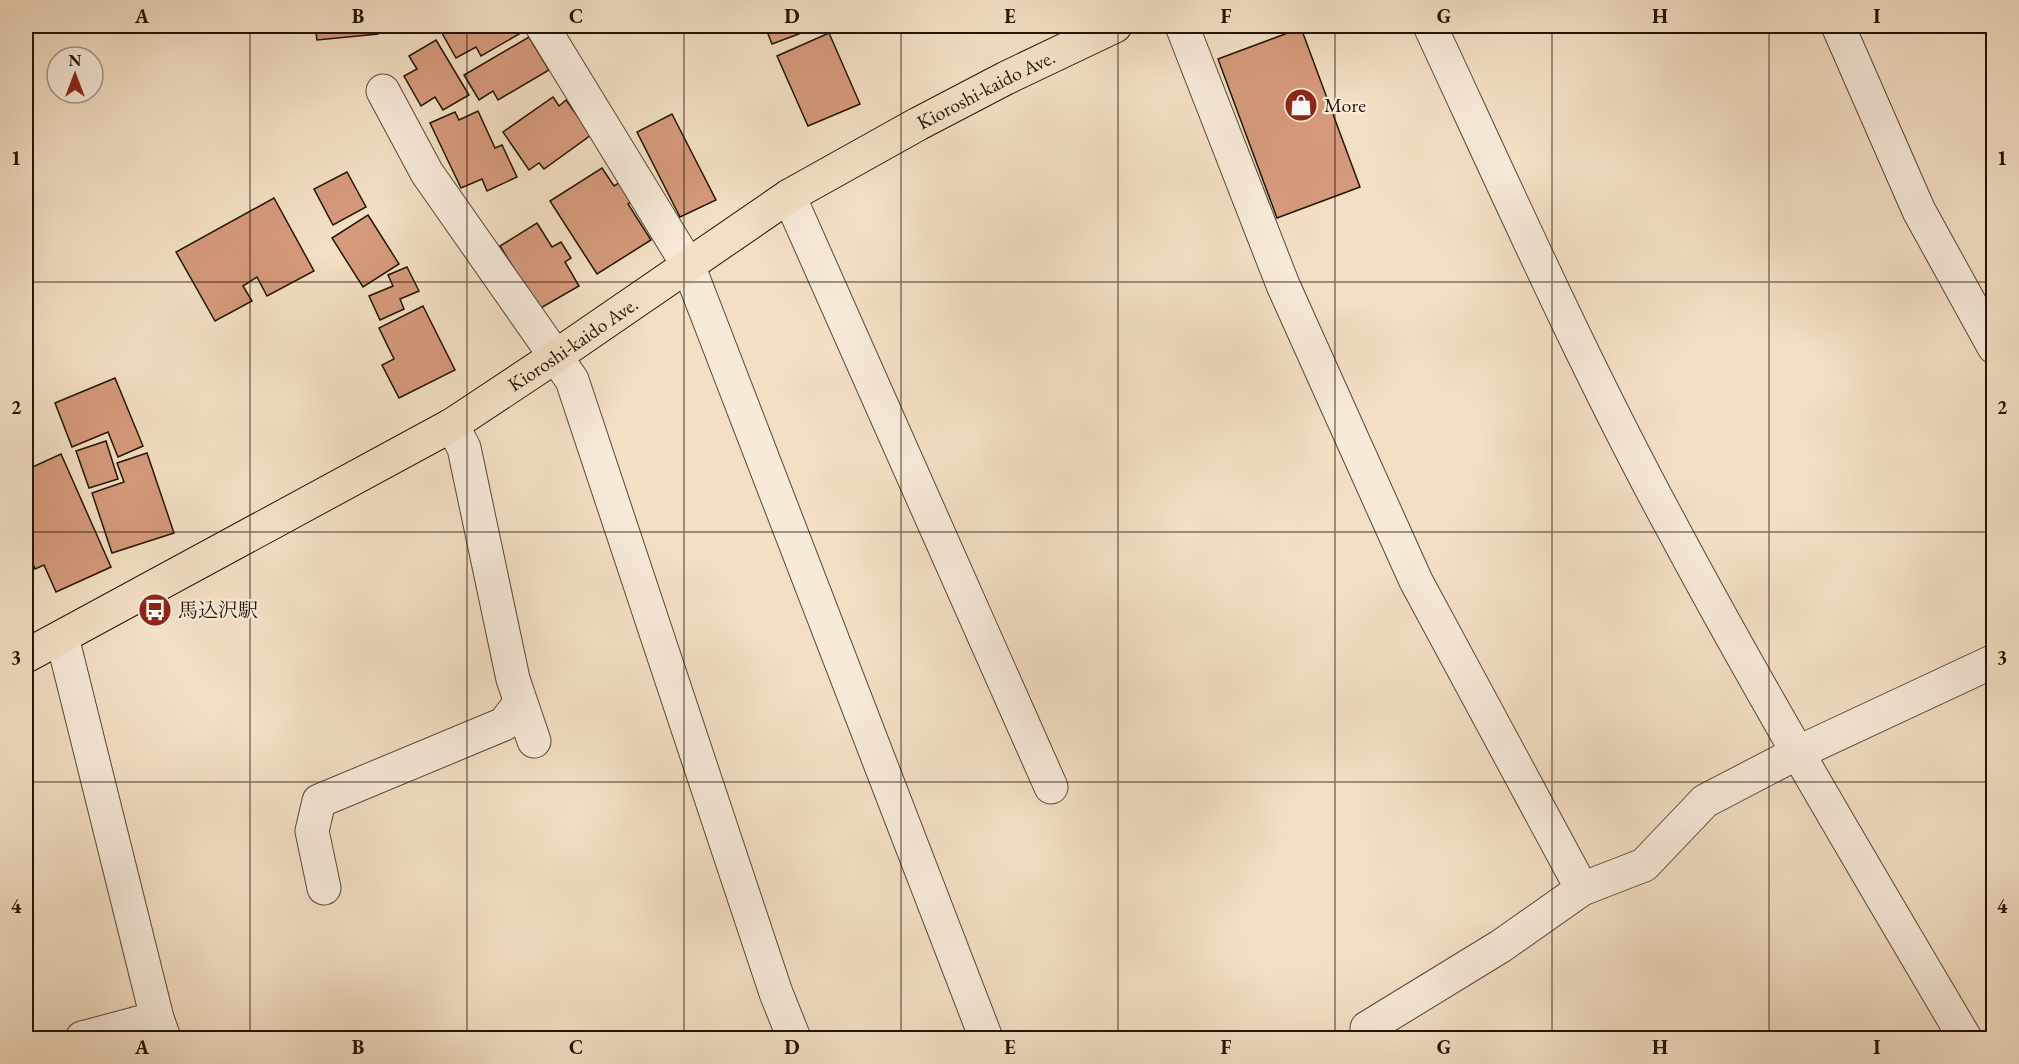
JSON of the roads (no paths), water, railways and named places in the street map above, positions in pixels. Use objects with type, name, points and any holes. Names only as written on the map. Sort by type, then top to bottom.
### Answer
[{"type":"main road","name":"Kioroshi-kaido Ave.","points":[[26,656],[452,425],[789,196],[996,83],[1115,26]]},
{"type":"street","points":[[542,26],[688,265],[986,1038]]},
{"type":"street","points":[[1182,26],[1283,285],[1416,581],[1582,889]]},
{"type":"street","points":[[1430,26],[1586,360],[1672,528],[1797,753],[1965,1038]]},
{"type":"street","points":[[1838,26],[1919,211],[1994,347]]},
{"type":"street","points":[[383,91],[427,173],[572,380],[776,993],[794,1038]]},
{"type":"street","points":[[789,196],[1051,787]]},
{"type":"street","points":[[452,425],[464,448],[513,679],[534,741]]},
{"type":"street","points":[[62,637],[161,1028],[82,1038]]},
{"type":"street","points":[[1367,1028],[1501,946],[1582,889],[1644,865],[1706,801],[1797,753],[1994,661]]},
{"type":"street","points":[[324,888],[312,831],[319,801],[504,724],[520,703]]},
{"type":"place","name":"More","points":[[1301,105]]},
{"type":"place","name":"馬込沢駅","points":[[155,610]]}]
